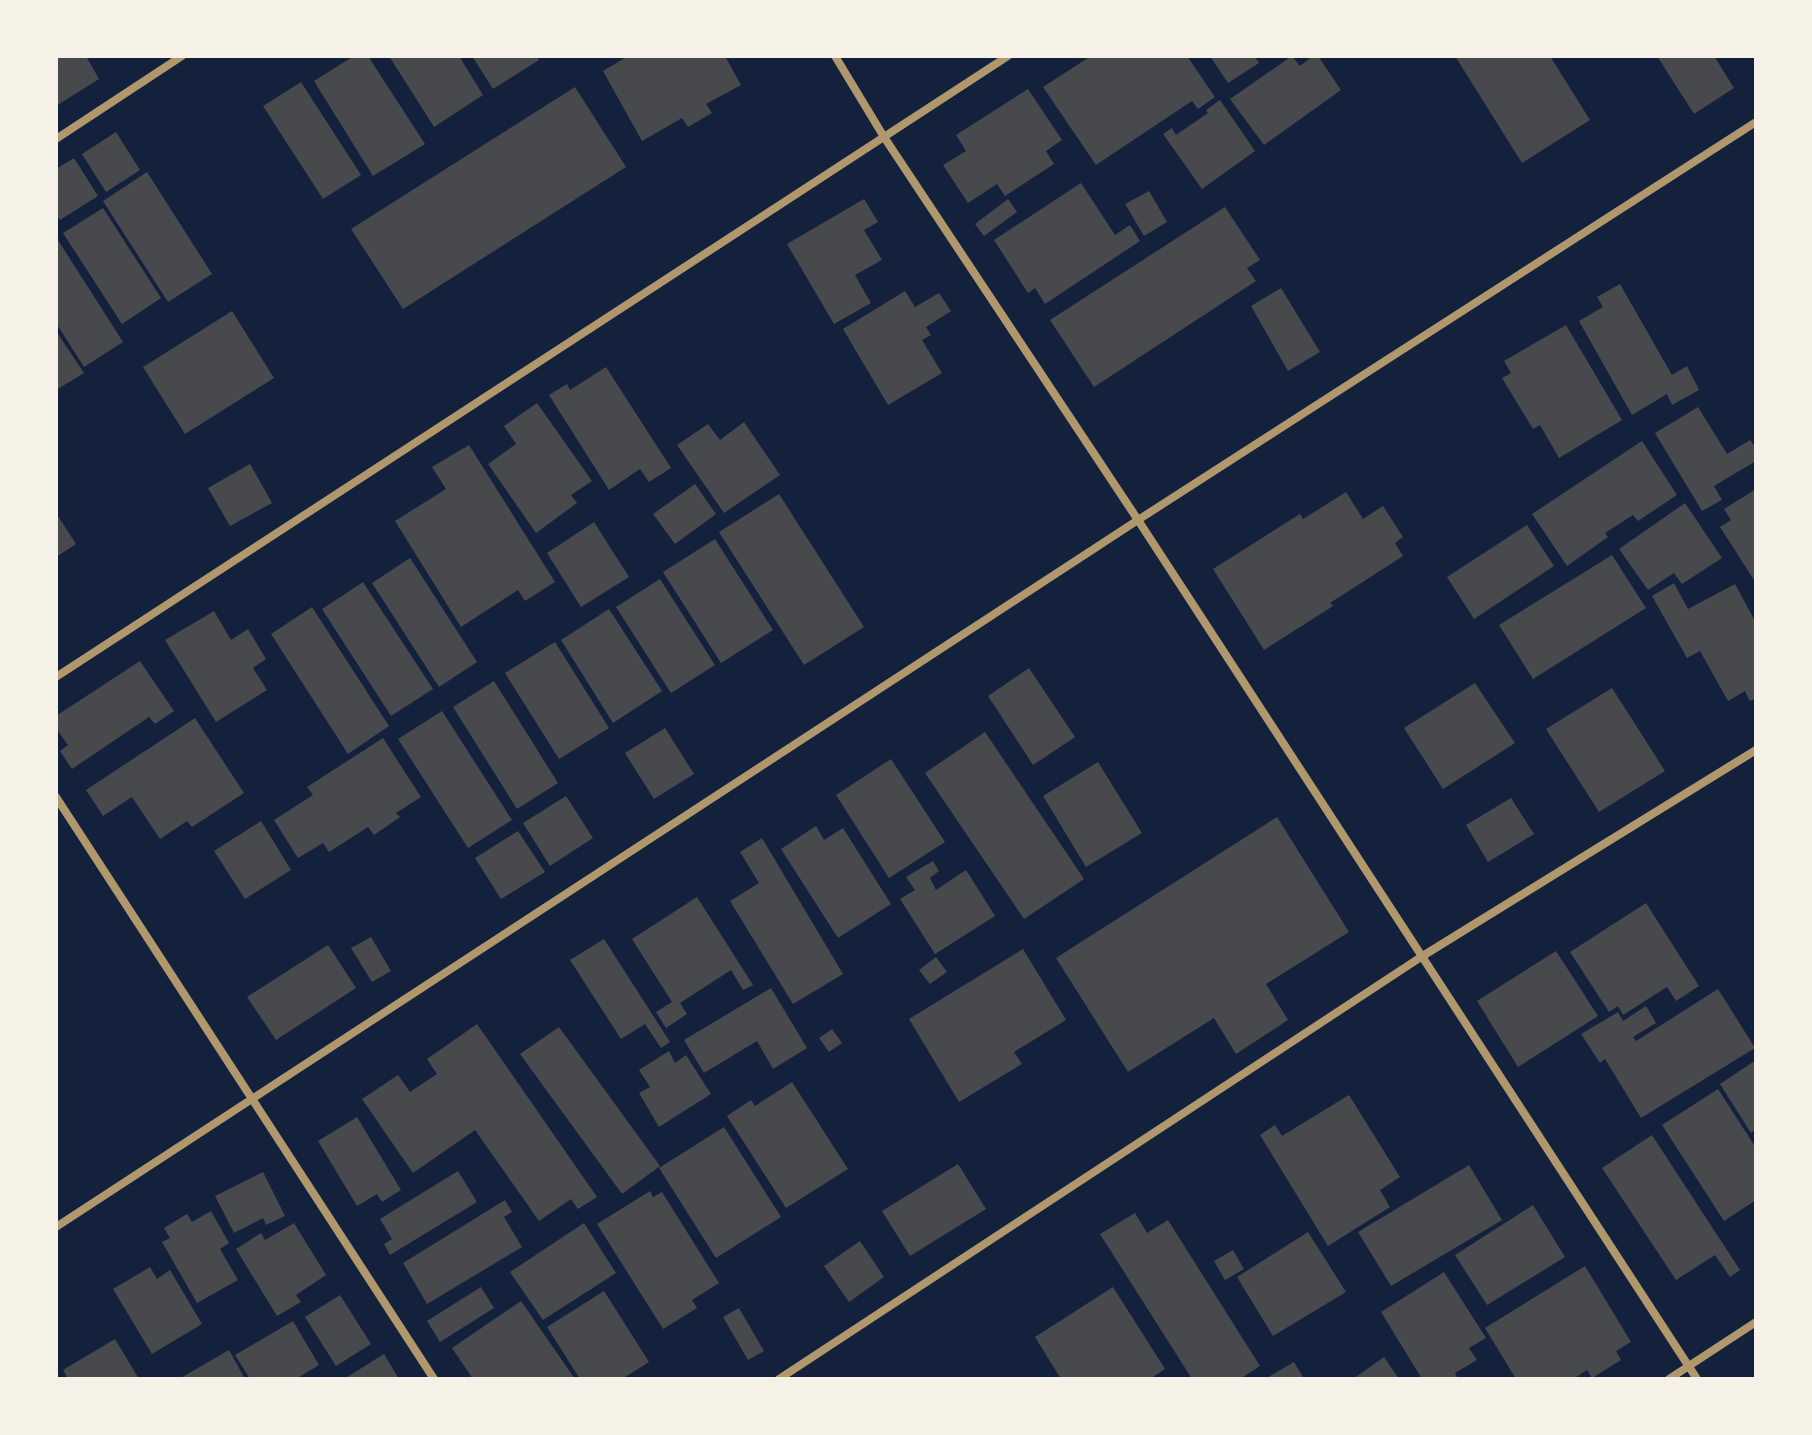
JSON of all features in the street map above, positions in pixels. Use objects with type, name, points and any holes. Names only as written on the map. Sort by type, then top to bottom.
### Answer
[{"type":"street","points":[[56,139],[182,56]]},
{"type":"street","points":[[835,56],[884,137],[1138,520],[1697,1379]]},
{"type":"street","points":[[56,677],[1008,56]]},
{"type":"street","points":[[56,1227],[1138,520],[1756,122]]},
{"type":"street","points":[[779,1379],[1421,957],[1756,750]]},
{"type":"street","points":[[56,797],[434,1379]]},
{"type":"street","points":[[1669,1379],[1756,1322]]},
{"type":"building","points":[[56,56],[86,56],[99,79],[56,106]]},
{"type":"building","points":[[354,56],[368,56],[425,144],[373,176],[314,81]]},
{"type":"building","points":[[389,56],[459,56],[483,95],[434,127]]},
{"type":"building","points":[[472,56],[537,56],[539,60],[493,89]]},
{"type":"building","points":[[628,56],[725,56],[741,85],[706,104],[712,113],[688,127],[682,118],[642,141],[603,71]]},
{"type":"building","points":[[1091,56],[1187,56],[1215,97],[1198,109],[1192,101],[1096,165],[1043,87]]},
{"type":"building","points":[[1210,56],[1254,56],[1259,63],[1228,83]]},
{"type":"building","points":[[1292,56],[1300,66],[1313,56],[1318,56],[1341,90],[1264,145],[1230,99]]},
{"type":"building","points":[[1455,56],[1550,56],[1590,120],[1522,163]]},
{"type":"building","points":[[1657,56],[1714,56],[1734,88],[1694,114]]},
{"type":"building","points":[[301,82],[361,175],[323,199],[263,106]]},
{"type":"building","points":[[575,87],[626,167],[403,309],[351,229]]},
{"type":"building","points":[[1028,89],[1062,140],[1046,151],[1054,164],[1005,196],[997,184],[968,203],[943,165],[966,151],[956,135]]},
{"type":"building","points":[[1220,100],[1255,151],[1202,189],[1163,134],[1172,128],[1176,135],[1208,113],[1206,110]]},
{"type":"building","points":[[116,132],[140,170],[106,192],[82,154]]},
{"type":"building","points":[[74,158],[98,196],[60,220],[56,214],[56,169]]},
{"type":"building","points":[[147,172],[212,274],[168,302],[103,201]]},
{"type":"building","points":[[1081,183],[1115,235],[1130,225],[1140,241],[1045,304],[1035,288],[1028,293],[994,240]]},
{"type":"building","points":[[1149,191],[1167,222],[1144,236],[1125,204]]},
{"type":"building","points":[[864,199],[878,222],[864,230],[882,260],[855,275],[871,303],[834,324],[787,244]]},
{"type":"building","points":[[1008,199],[1017,212],[984,236],[975,224]]},
{"type":"building","points":[[1225,207],[1260,260],[1247,268],[1256,281],[1094,387],[1050,320]]},
{"type":"building","points":[[103,208],[161,298],[122,324],[63,233]]},
{"type":"building","points":[[56,237],[123,342],[84,367],[56,323]]},
{"type":"building","points":[[1620,284],[1672,375],[1687,366],[1699,390],[1672,405],[1667,394],[1632,415],[1579,321],[1603,307],[1597,297]]},
{"type":"building","points":[[1281,288],[1320,352],[1288,371],[1251,306]]},
{"type":"building","points":[[905,291],[915,307],[939,293],[951,311],[926,327],[931,335],[922,340],[942,373],[888,405],[843,329]]},
{"type":"building","points":[[232,311],[274,378],[185,434],[143,367]]},
{"type":"building","points":[[1566,325],[1622,420],[1559,458],[1540,425],[1533,429],[1502,378],[1511,373],[1504,361]]},
{"type":"building","points":[[56,331],[84,373],[56,390]]},
{"type":"building","points":[[606,367],[671,468],[649,482],[640,469],[609,490],[549,395],[567,384],[570,390]]},
{"type":"building","points":[[537,403],[592,481],[571,495],[577,503],[536,533],[488,464],[516,444],[504,426]]},
{"type":"building","points":[[1698,407],[1727,454],[1750,440],[1756,448],[1756,461],[1714,486],[1722,500],[1702,511],[1655,433]]},
{"type":"building","points":[[744,422],[780,475],[724,513],[677,445],[708,424],[720,440]]},
{"type":"building","points":[[1642,441],[1677,495],[1638,521],[1633,515],[1605,533],[1608,537],[1567,566],[1532,514]]},
{"type":"building","points":[[469,445],[555,582],[525,601],[518,590],[461,627],[395,521],[446,489],[432,467]]},
{"type":"building","points":[[250,464],[272,503],[230,526],[208,488]]},
{"type":"building","points":[[695,484],[716,514],[675,544],[653,514]]},
{"type":"building","points":[[1756,489],[1756,583],[1720,527],[1731,520],[1724,509]]},
{"type":"building","points":[[1346,492],[1363,519],[1383,506],[1403,537],[1395,543],[1403,556],[1264,650],[1213,569],[1300,514],[1303,519]]},
{"type":"building","points":[[779,494],[864,627],[804,665],[719,532]]},
{"type":"building","points":[[1685,503],[1722,558],[1682,584],[1674,573],[1648,590],[1619,549]]},
{"type":"building","points":[[56,513],[76,544],[56,557]]},
{"type":"building","points":[[594,522],[629,577],[581,607],[547,553]]},
{"type":"building","points":[[1527,525],[1554,566],[1474,619],[1447,577]]},
{"type":"building","points":[[715,539],[773,630],[721,663],[663,572]]},
{"type":"building","points":[[1612,555],[1646,608],[1533,679],[1499,625]]},
{"type":"building","points":[[410,558],[477,662],[439,687],[372,583]]},
{"type":"building","points":[[660,579],[715,665],[671,693],[616,607]]},
{"type":"building","points":[[363,582],[433,689],[391,716],[322,609]]},
{"type":"building","points":[[1674,583],[1688,609],[1735,584],[1756,623],[1756,698],[1750,701],[1745,691],[1728,701],[1700,651],[1687,658],[1652,596]]},
{"type":"building","points":[[312,607],[389,726],[348,754],[271,634]]},
{"type":"building","points":[[609,609],[662,691],[613,723],[561,640]]},
{"type":"building","points":[[214,611],[231,640],[248,629],[266,659],[253,668],[267,690],[216,722],[165,640]]},
{"type":"building","points":[[555,642],[609,728],[559,759],[505,673]]},
{"type":"building","points":[[140,661],[174,711],[155,724],[149,717],[72,769],[60,751],[68,745],[56,728],[56,716]]},
{"type":"building","points":[[1029,668],[1075,737],[1033,765],[988,696]]},
{"type":"building","points":[[494,681],[558,783],[517,809],[453,707]]},
{"type":"building","points":[[1475,683],[1515,743],[1443,789],[1404,728]]},
{"type":"building","points":[[1612,688],[1665,771],[1599,812],[1546,729]]},
{"type":"building","points":[[442,711],[512,820],[468,848],[398,739]]},
{"type":"building","points":[[195,718],[244,793],[192,827],[187,821],[160,839],[132,797],[103,816],[86,790]]},
{"type":"building","points":[[665,728],[694,774],[654,799],[625,753]]},
{"type":"building","points":[[985,732],[1084,879],[1024,919],[925,773]]},
{"type":"building","points":[[383,738],[421,797],[396,813],[400,817],[374,835],[368,827],[329,852],[323,843],[298,858],[274,820],[313,795],[307,787]]},
{"type":"building","points":[[891,759],[945,842],[889,878],[836,795]]},
{"type":"building","points":[[1098,762],[1142,833],[1086,867],[1043,796]]},
{"type":"building","points":[[566,796],[593,838],[550,866],[523,823]]},
{"type":"building","points":[[1511,798],[1534,834],[1488,862],[1466,825]]},
{"type":"building","points":[[1277,817],[1349,932],[1266,984],[1288,1020],[1236,1054],[1214,1018],[1128,1072],[1056,958]]},
{"type":"building","points":[[261,821],[291,870],[245,899],[214,851]]},
{"type":"building","points":[[816,826],[824,840],[843,828],[891,904],[838,938],[781,849]]},
{"type":"building","points":[[518,831],[545,872],[501,899],[475,858]]},
{"type":"building","points":[[762,838],[843,974],[793,1004],[730,901],[759,883],[740,852]]},
{"type":"building","points":[[933,861],[939,871],[930,878],[936,890],[966,870],[995,916],[935,954],[900,899],[915,890],[906,877]]},
{"type":"building","points":[[697,897],[753,985],[743,990],[731,970],[680,1003],[687,1014],[666,1028],[656,1012],[672,1002],[632,939]]},
{"type":"building","points":[[1646,903],[1699,986],[1676,1001],[1667,987],[1623,1015],[1618,1006],[1609,1012],[1570,952]]},
{"type":"building","points":[[371,937],[391,971],[372,982],[351,948]]},
{"type":"building","points":[[604,939],[670,1042],[661,1048],[645,1024],[621,1039],[570,960]]},
{"type":"building","points":[[328,945],[356,988],[276,1040],[247,997]]},
{"type":"building","points":[[1023,949],[1066,1020],[1014,1052],[1022,1064],[959,1102],[909,1019]]},
{"type":"building","points":[[1556,951],[1598,1016],[1518,1067],[1477,1001]]},
{"type":"building","points":[[936,957],[947,972],[930,984],[919,970]]},
{"type":"building","points":[[771,988],[807,1048],[773,1069],[757,1041],[704,1073],[684,1040]]},
{"type":"building","points":[[1718,989],[1755,1048],[1641,1118],[1605,1059],[1600,1063],[1581,1034],[1618,1012],[1623,1021],[1646,1006],[1656,1023],[1633,1037],[1636,1041]]},
{"type":"building","points":[[477,1024],[597,1197],[578,1209],[571,1199],[539,1221],[475,1130],[413,1173],[362,1099],[398,1075],[410,1092],[437,1074],[427,1059]]},
{"type":"building","points":[[559,1027],[660,1166],[622,1194],[520,1054]]},
{"type":"building","points":[[832,1029],[842,1043],[829,1052],[819,1038]]},
{"type":"building","points":[[669,1051],[675,1063],[686,1055],[711,1094],[659,1127],[639,1093],[650,1087],[639,1070]]},
{"type":"building","points":[[1756,1060],[1756,1129],[1751,1133],[1720,1084]]},
{"type":"building","points":[[792,1082],[848,1169],[786,1208],[727,1116],[751,1100],[755,1106]]},
{"type":"building","points":[[1718,1089],[1756,1148],[1756,1200],[1724,1221],[1662,1125]]},
{"type":"building","points":[[1349,1095],[1400,1177],[1380,1190],[1390,1207],[1328,1246],[1260,1135],[1275,1125],[1282,1136]]},
{"type":"building","points":[[357,1117],[401,1190],[382,1202],[377,1194],[357,1206],[318,1141]]},
{"type":"building","points":[[724,1127],[781,1217],[716,1258],[659,1168]]},
{"type":"building","points":[[1652,1135],[1740,1270],[1730,1277],[1715,1255],[1676,1280],[1602,1168]]},
{"type":"building","points":[[958,1164],[986,1209],[910,1256],[882,1211]]},
{"type":"building","points":[[1469,1165],[1502,1220],[1391,1286],[1358,1232]]},
{"type":"building","points":[[458,1171],[477,1202],[390,1255],[384,1244],[392,1239],[380,1219]]},
{"type":"building","points":[[263,1172],[285,1216],[266,1225],[263,1218],[234,1233],[215,1196]]},
{"type":"building","points":[[650,1191],[653,1197],[662,1192],[719,1283],[692,1300],[697,1308],[663,1329],[597,1224]]},
{"type":"building","points":[[505,1200],[512,1212],[504,1217],[522,1247],[427,1304],[403,1263]]},
{"type":"building","points":[[1533,1205],[1565,1257],[1487,1305],[1455,1255]]},
{"type":"building","points":[[211,1211],[229,1243],[220,1249],[238,1280],[197,1303],[162,1242],[170,1238],[164,1228],[187,1214],[192,1222]]},
{"type":"building","points":[[1135,1213],[1147,1233],[1168,1220],[1260,1366],[1240,1379],[1192,1379],[1100,1234]]},
{"type":"building","points":[[294,1223],[326,1275],[296,1295],[301,1302],[277,1316],[236,1249],[261,1233],[265,1240]]},
{"type":"building","points":[[584,1223],[616,1273],[543,1320],[510,1272]]},
{"type":"building","points":[[1308,1232],[1346,1292],[1273,1336],[1237,1277]]},
{"type":"building","points":[[860,1241],[884,1277],[849,1302],[824,1266]]},
{"type":"building","points":[[1233,1250],[1244,1269],[1225,1280],[1214,1261]]},
{"type":"building","points":[[1585,1266],[1631,1342],[1616,1351],[1621,1360],[1592,1378],[1587,1370],[1573,1379],[1516,1379],[1485,1328]]},
{"type":"building","points":[[150,1267],[157,1279],[170,1270],[202,1324],[152,1354],[113,1289]]},
{"type":"building","points":[[1444,1272],[1486,1338],[1469,1348],[1477,1360],[1455,1373],[1458,1379],[1422,1379],[1381,1312]]},
{"type":"building","points":[[481,1287],[494,1308],[440,1342],[427,1321]]},
{"type":"building","points":[[1113,1287],[1165,1369],[1150,1379],[1061,1379],[1035,1337]]},
{"type":"building","points":[[604,1291],[649,1362],[622,1379],[580,1379],[547,1327]]},
{"type":"building","points":[[340,1295],[371,1344],[336,1366],[305,1317]]},
{"type":"building","points":[[521,1301],[575,1379],[473,1379],[452,1348]]},
{"type":"building","points":[[739,1308],[764,1351],[748,1360],[723,1317]]},
{"type":"building","points":[[293,1321],[319,1365],[296,1379],[250,1379],[235,1355]]},
{"type":"building","points":[[115,1339],[139,1379],[68,1379],[63,1370]]},
{"type":"building","points":[[229,1350],[245,1379],[179,1379]]},
{"type":"building","points":[[384,1354],[399,1379],[344,1379]]},
{"type":"building","points":[[1384,1357],[1399,1379],[1353,1379]]},
{"type":"building","points":[[1294,1362],[1304,1379],[1265,1379]]}]
